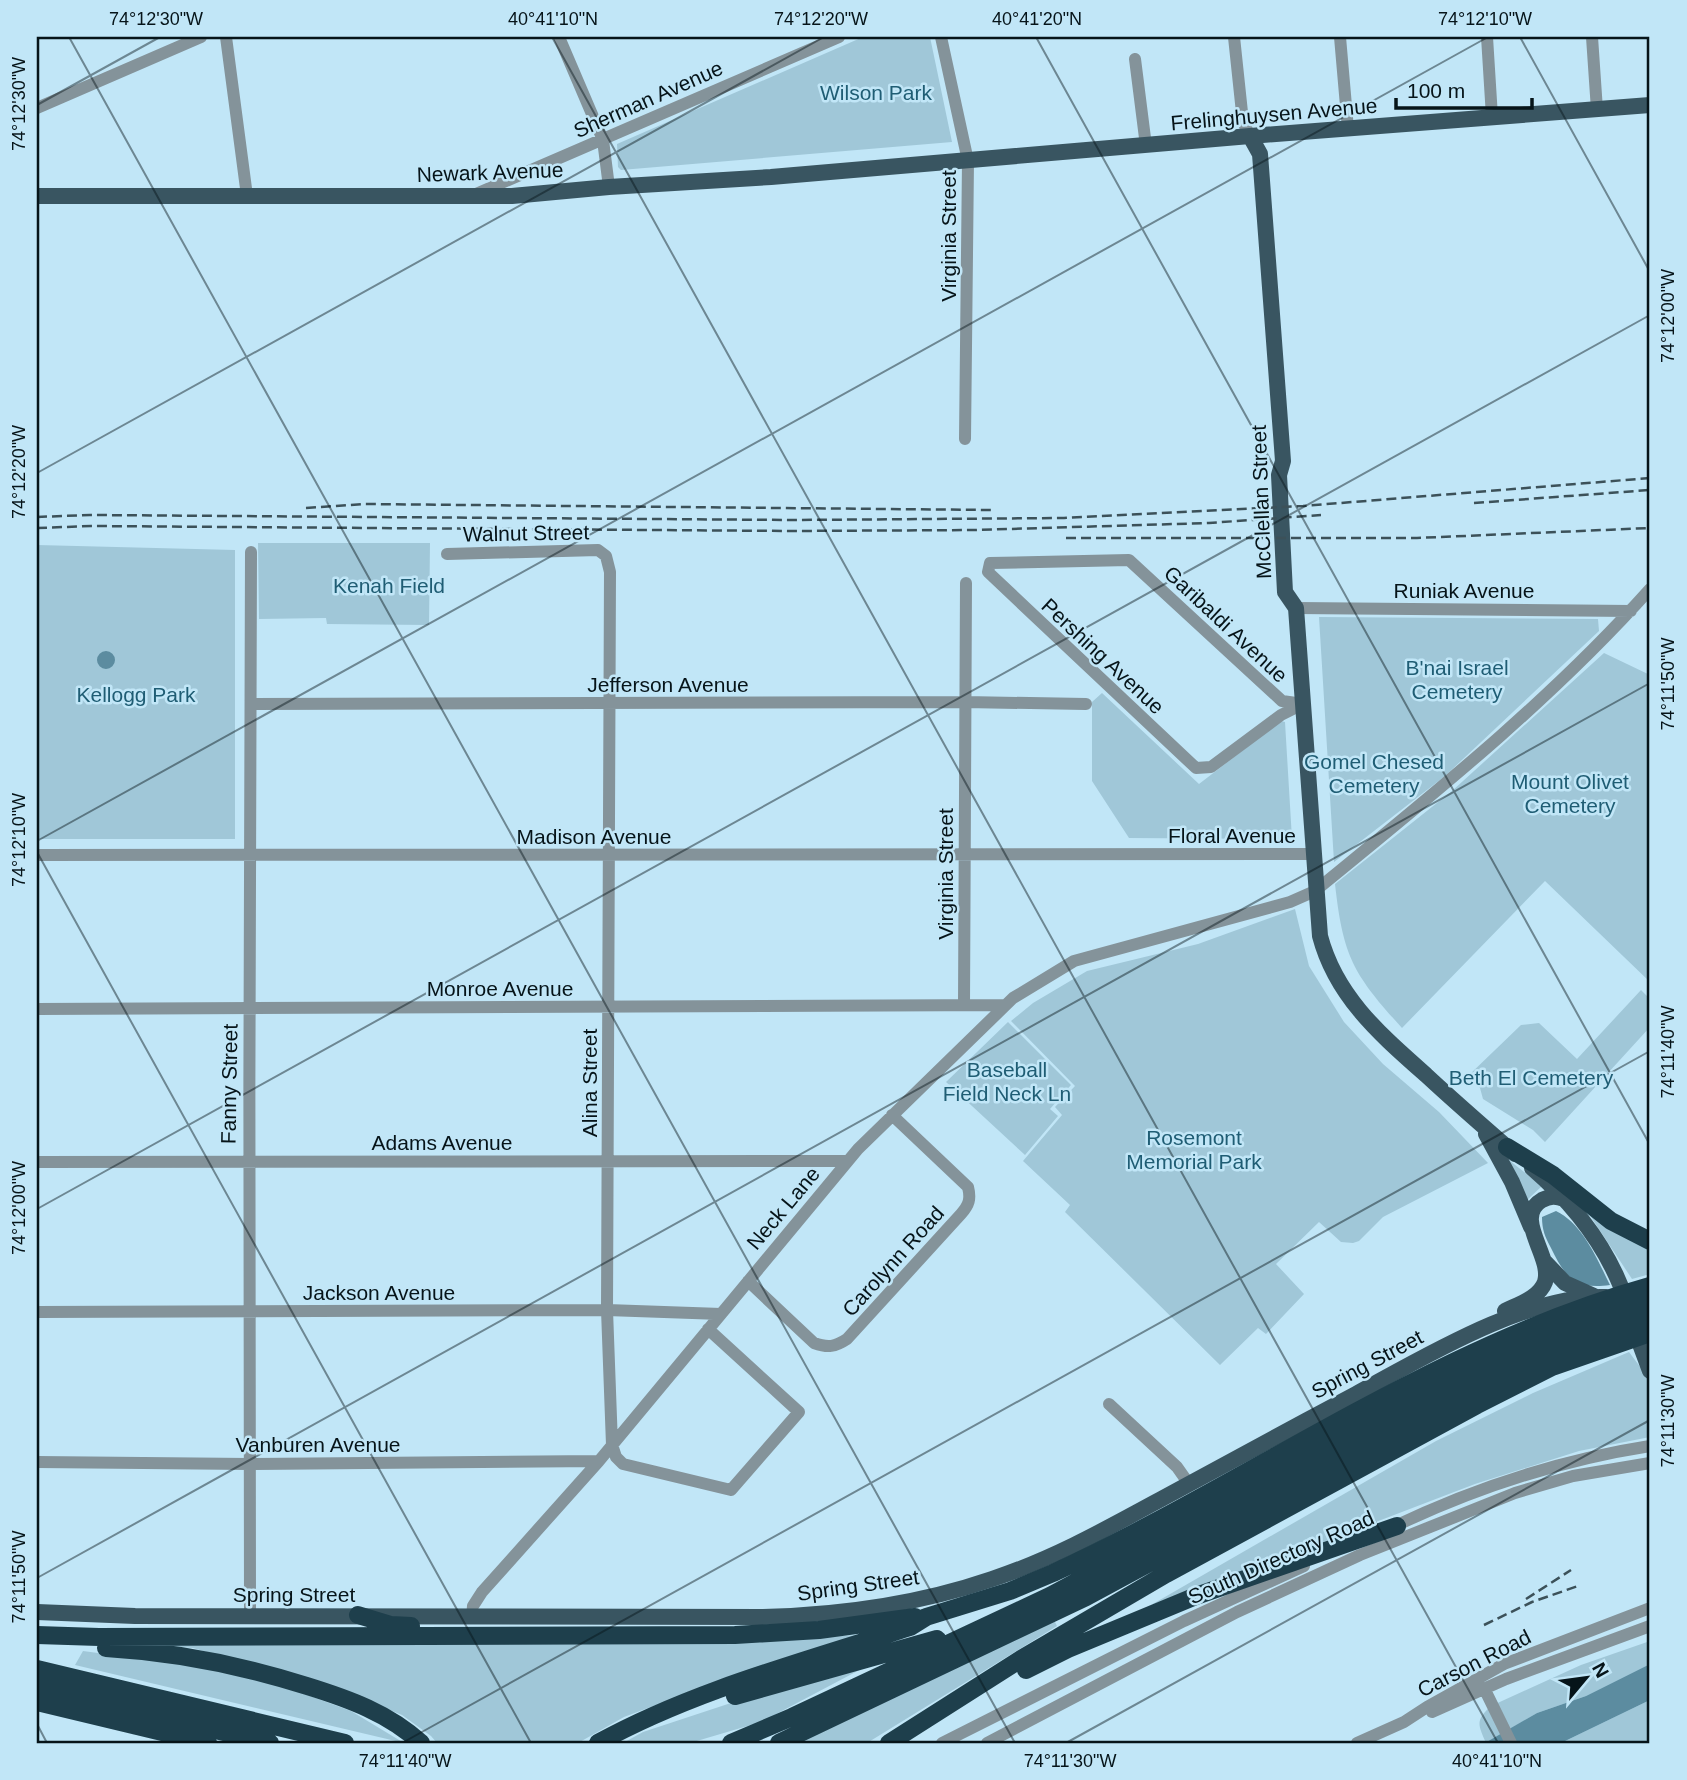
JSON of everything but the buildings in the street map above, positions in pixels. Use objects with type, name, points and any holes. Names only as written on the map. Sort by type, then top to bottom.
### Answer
[{"type":"highway","points":[[1507,1147],[1553,1175],[1611,1222],[1650,1241]]},
{"type":"highway","points":[[598,1743],[644,1721],[744,1682],[911,1627],[926,1617],[1010,1591],[1061,1570],[1428,1374],[1618,1289],[1650,1286]]},
{"type":"highway","points":[[731,1743],[1020,1610],[1478,1367],[1571,1326],[1650,1301]]},
{"type":"highway","points":[[779,1743],[1076,1602],[1513,1367],[1575,1340],[1650,1315]]},
{"type":"highway","points":[[889,1743],[1021,1659],[1166,1574],[1506,1389],[1567,1361],[1645,1340]]},
{"type":"highway","points":[[965,1696],[1111,1630],[1196,1596],[1399,1533]]},
{"type":"highway","points":[[644,1721],[908,1648],[1020,1610]]},
{"type":"highway","points":[[358,1615],[391,1625],[433,1627],[458,1636]]},
{"type":"highway","points":[[37,1637],[769,1634],[926,1617]]},
{"type":"highway","points":[[37,1637],[77,1646],[156,1652],[229,1664],[348,1699],[382,1714],[421,1743]]},
{"type":"highway","points":[[37,1669],[345,1743]]},
{"type":"highway","points":[[37,1686],[270,1743]]},
{"type":"highway","points":[[37,1702],[208,1743]]},
{"type":"main road","name":"Frelinghuysen Avenue","points":[[943,164],[1250,136],[1650,106]]},
{"type":"main road","name":"McClellan Street","points":[[1250,136],[1260,154],[1283,461],[1279,475],[1285,592],[1296,608],[1315,891],[1324,949],[1333,972],[1352,1003],[1382,1035],[1563,1199],[1601,1248],[1618,1289],[1645,1340],[1650,1371]]},
{"type":"main road","name":"Newark Avenue","points":[[37,196],[512,196],[943,164]]},
{"type":"main road","points":[[1469,1333],[1540,1291],[1546,1276],[1544,1260],[1534,1234],[1508,1174],[1482,1125]]},
{"type":"main road","points":[[1534,1234],[1530,1218],[1534,1208],[1543,1199],[1563,1199]]},
{"type":"main road","points":[[1544,1260],[1565,1283],[1597,1296]]},
{"type":"main road","name":"Spring Street","points":[[37,1612],[121,1616],[779,1616],[896,1604],[977,1584],[1037,1563],[1085,1540],[1469,1333],[1549,1305],[1618,1289]]},
{"type":"street","points":[[37,108],[201,37]]},
{"type":"street","points":[[226,37],[247,196]]},
{"type":"street","points":[[559,37],[603,140],[609,187]]},
{"type":"street","name":"Sherman Avenue","points":[[472,196],[839,37]]},
{"type":"street","name":"Virginia Street","points":[[941,37],[968,161],[965,439]]},
{"type":"street","points":[[1234,37],[1243,122],[1250,136]]},
{"type":"street","points":[[1340,37],[1348,129]]},
{"type":"street","points":[[1487,37],[1492,117]]},
{"type":"street","points":[[1591,37],[1597,110]]},
{"type":"street","points":[[1135,59],[1146,146]]},
{"type":"street","name":"Walnut Street","points":[[447,554],[597,550],[604,554]]},
{"type":"street","name":"Fanny Street","points":[[250,1616],[248,1162],[251,552]]},
{"type":"street","name":"Alina Street","points":[[604,554],[610,572],[607,1310],[612,1445]]},
{"type":"street","name":"Pershing Avenue","points":[[1129,560],[990,563],[988,572],[1189,764],[1202,769],[1211,767],[1281,715],[1303,704]]},
{"type":"street","name":"Garibaldi Avenue","points":[[1129,560],[1282,701],[1303,704]]},
{"type":"street","name":"Virginia Street","points":[[964,1005],[966,583]]},
{"type":"street","name":"Neck Lane","points":[[472,1617],[473,1606],[482,1592],[599,1461],[847,1161],[1006,1005],[1043,978],[1074,961],[1290,901],[1315,891],[1468,765],[1545,696],[1650,589]]},
{"type":"street","name":"Runiak Avenue","points":[[1296,608],[1631,611]]},
{"type":"street","name":"Jefferson Avenue","points":[[251,704],[1087,704]]},
{"type":"street","name":"Madison Avenue","points":[[37,855],[1151,854]]},
{"type":"street","name":"Floral Avenue","points":[[1151,854],[1314,854]]},
{"type":"street","points":[[964,1005],[1006,1005]]},
{"type":"street","name":"Monroe Avenue","points":[[37,1009],[964,1005]]},
{"type":"street","name":"Carolynn Road","points":[[748,1281],[814,1343],[835,1347],[847,1339],[968,1206],[968,1186],[892,1115]]},
{"type":"street","name":"Adams Avenue","points":[[37,1162],[847,1161]]},
{"type":"street","name":"Jackson Avenue","points":[[37,1312],[607,1310],[721,1314]]},
{"type":"street","points":[[612,1445],[616,1457],[623,1464],[731,1490],[799,1412],[708,1329]]},
{"type":"street","points":[[1109,1404],[1180,1471],[1189,1484]]},
{"type":"street","name":"South Directory Road","points":[[942,1743],[1216,1606],[1399,1533],[1488,1487],[1583,1458],[1650,1446]]},
{"type":"street","name":"Vanburen Avenue","points":[[37,1462],[249,1464],[599,1461]]},
{"type":"street","points":[[987,1743],[1260,1601],[1360,1555],[1399,1533],[1573,1476],[1650,1463]]},
{"type":"street","name":"Carson Road","points":[[1357,1743],[1404,1722],[1427,1706],[1504,1664],[1650,1608]]},
{"type":"street","points":[[1404,1722],[1484,1688],[1650,1626]]},
{"type":"street","points":[[1484,1688],[1511,1743]]},
{"type":"green space","name":"Wilson Park","points":[[863,37],[930,37],[952,142],[621,170],[618,167],[617,144]]},
{"type":"green space","name":"Kenah Field","points":[[258,543],[430,543],[429,625],[327,624],[326,618],[259,619]]},
{"type":"green space","name":"Kellogg Park","points":[[37,545],[235,550],[235,839],[37,839]]},
{"type":"green space","name":"B'nai Israel Cemetery","points":[[1319,617],[1598,619],[1599,631],[1445,776],[1334,862]]},
{"type":"green space","name":"Mount Olivet Cemetery","points":[[1604,653],[1650,675],[1650,982],[1545,881],[1402,1028],[1372,993],[1353,963],[1342,929],[1335,884],[1452,791]]},
{"type":"green space","points":[[1102,693],[1199,784],[1281,721],[1285,722],[1292,839],[1129,838],[1092,781],[1092,702]]},
{"type":"green space","name":"Rosemont Memorial Park","points":[[1295,909],[1309,966],[1344,1022],[1383,1064],[1439,1112],[1488,1163],[1383,1217],[1359,1241],[1341,1242],[1319,1222],[1276,1264],[1304,1294],[1266,1334],[1258,1328],[1220,1365],[1065,1212],[1070,1205],[1023,1161],[1062,1115],[1055,1107],[1075,1086],[1011,1021],[1033,1003],[1087,971],[1198,944]]},
{"type":"green space","name":"Beth El Cemetery","points":[[1641,990],[1650,999],[1650,1027],[1545,1142],[1533,1130],[1483,1099],[1480,1088],[1468,1076],[1521,1025],[1539,1023],[1577,1059]]},
{"type":"green space","name":"Baseball Field Neck Ln","points":[[1008,1022],[1071,1085],[1050,1109],[1058,1116],[1025,1155],[946,1082]]},
{"type":"green space","points":[[1505,1157],[1542,1186],[1526,1201]]},
{"type":"green space","points":[[1589,1214],[1650,1246],[1650,1274],[1632,1279]]},
{"type":"green space","points":[[1629,1352],[1650,1380],[1650,1437],[1579,1451],[1475,1484],[1151,1605],[1436,1441],[1533,1393]]},
{"type":"green space","points":[[1054,1620],[1057,1626],[867,1743],[790,1743]]},
{"type":"green space","points":[[859,1635],[624,1717],[578,1743],[437,1743],[402,1715],[340,1690],[193,1648],[135,1643],[715,1642]]},
{"type":"green space","points":[[1650,1641],[1650,1664],[1586,1696],[1537,1713],[1486,1743],[1480,1719],[1491,1706],[1581,1665]]},
{"type":"green space","points":[[83,1651],[247,1673],[351,1711],[404,1743],[75,1665]]},
{"type":"green space","points":[[867,1666],[761,1722],[690,1743],[623,1743],[643,1732],[740,1700]]},
{"type":"green space","points":[[1650,1700],[1650,1739],[1641,1743],[1561,1743]]},
{"type":"shaded area","points":[[102,651],[110,651],[115,660],[113,667],[102,669],[97,664],[97,656]]},
{"type":"shaded area","points":[[1556,1211],[1582,1233],[1610,1285],[1580,1283],[1561,1267],[1543,1230],[1542,1222],[1542,1217]]},
{"type":"shaded area","points":[[1650,1664],[1650,1700],[1561,1743],[1485,1743],[1537,1713],[1586,1696]]},
{"type":"railway","points":[[37,517],[90,515],[794,520],[1064,518],[1303,506],[1650,478]]},
{"type":"railway","points":[[1474,503],[1650,490]]},
{"type":"railway","points":[[306,508],[364,504],[992,510]]},
{"type":"railway","points":[[37,528],[91,526],[975,530],[1209,523],[1321,515]]},
{"type":"railway","points":[[1066,538],[1417,538],[1650,528]]},
{"type":"railway","points":[[1526,1599],[1571,1570]]},
{"type":"railway","points":[[1484,1625],[1532,1602],[1578,1586]]},
{"type":"park label","name":"Gomel Chesed Cemetery","points":[[1374,773]]}]
